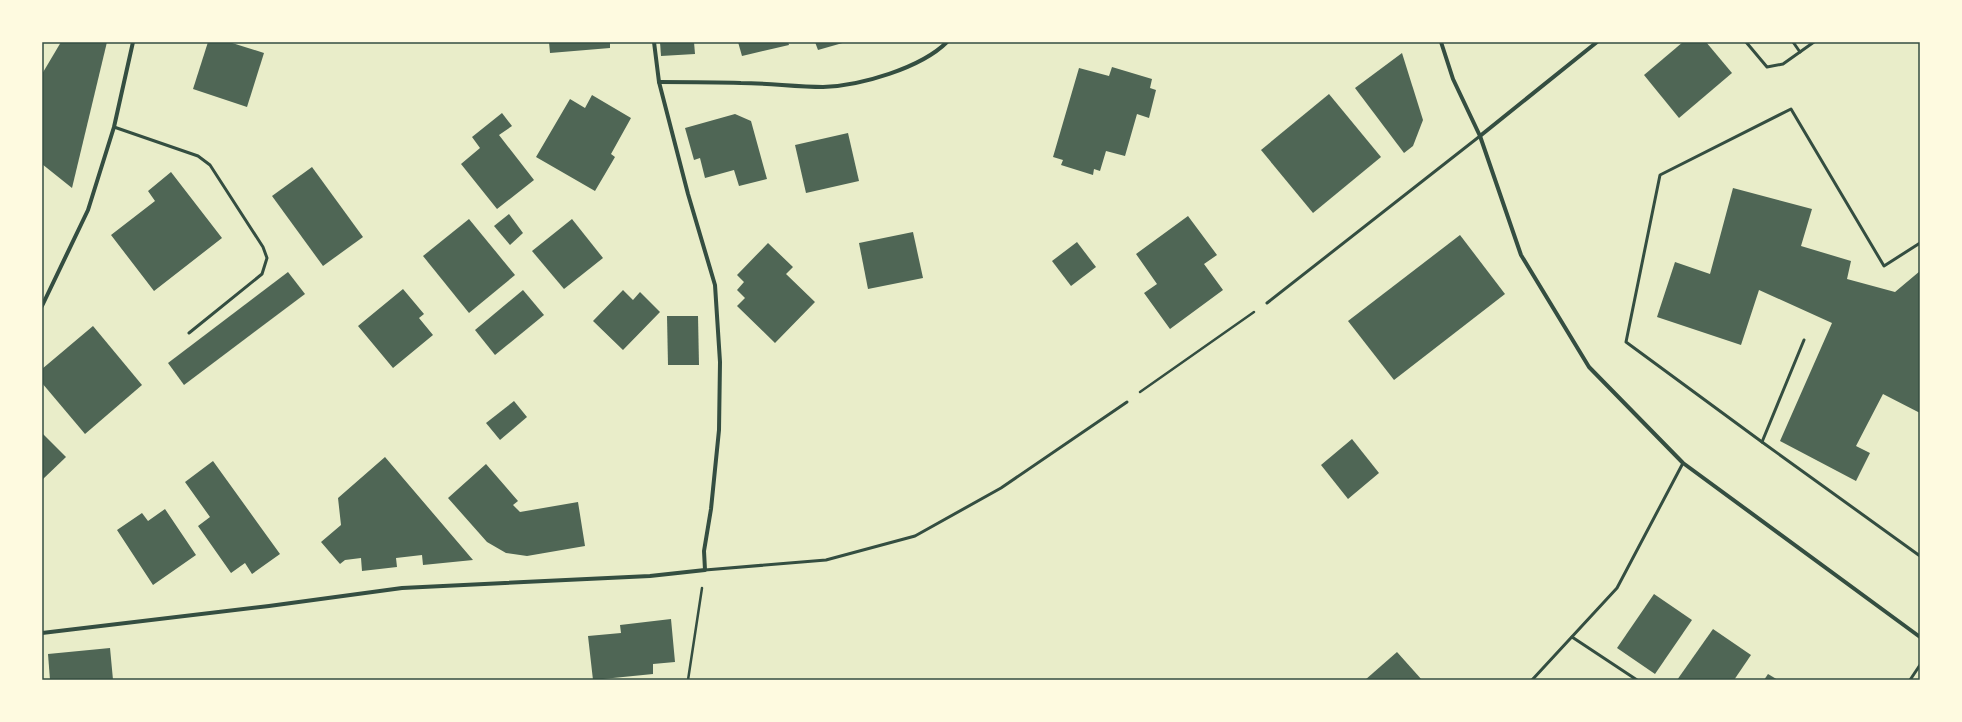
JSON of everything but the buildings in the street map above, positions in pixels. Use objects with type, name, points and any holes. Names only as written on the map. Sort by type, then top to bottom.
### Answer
[{"type":"street","points":[[42,306],[88,210],[114,127],[133,42]]},
{"type":"street","points":[[42,633],[269,606],[402,588],[650,576],[705,570],[704,551],[711,509],[719,430],[720,362],[715,285],[688,194],[659,82],[654,42]]},
{"type":"street","points":[[659,82],[742,83],[824,87],[895,72],[922,60],[947,42]]},
{"type":"street","points":[[1441,42],[1453,79],[1480,136],[1521,255],[1589,367],[1683,463],[1920,637]]},
{"type":"street","points":[[1480,136],[1597,42]]},
{"type":"lane","points":[[1746,42],[1767,67],[1783,64],[1814,42]]},
{"type":"lane","points":[[1793,42],[1800,52]]},
{"type":"lane","points":[[1920,243],[1884,266],[1791,109],[1660,175],[1626,342],[1920,556]]},
{"type":"lane","points":[[114,127],[198,156],[210,164],[263,247],[266,258],[262,274],[189,333]]},
{"type":"lane","points":[[1267,303],[1480,136]]},
{"type":"lane","points":[[1762,442],[1804,340]]},
{"type":"lane","points":[[705,570],[826,560],[915,536],[1001,488],[1127,402]]},
{"type":"lane","points":[[1532,680],[1617,588],[1683,463]]},
{"type":"lane","points":[[1572,637],[1637,680]]},
{"type":"lane","points":[[1910,680],[1920,665]]},
{"type":"path","points":[[1127,402],[1267,303]]},
{"type":"path","points":[[688,680],[705,570]]}]
